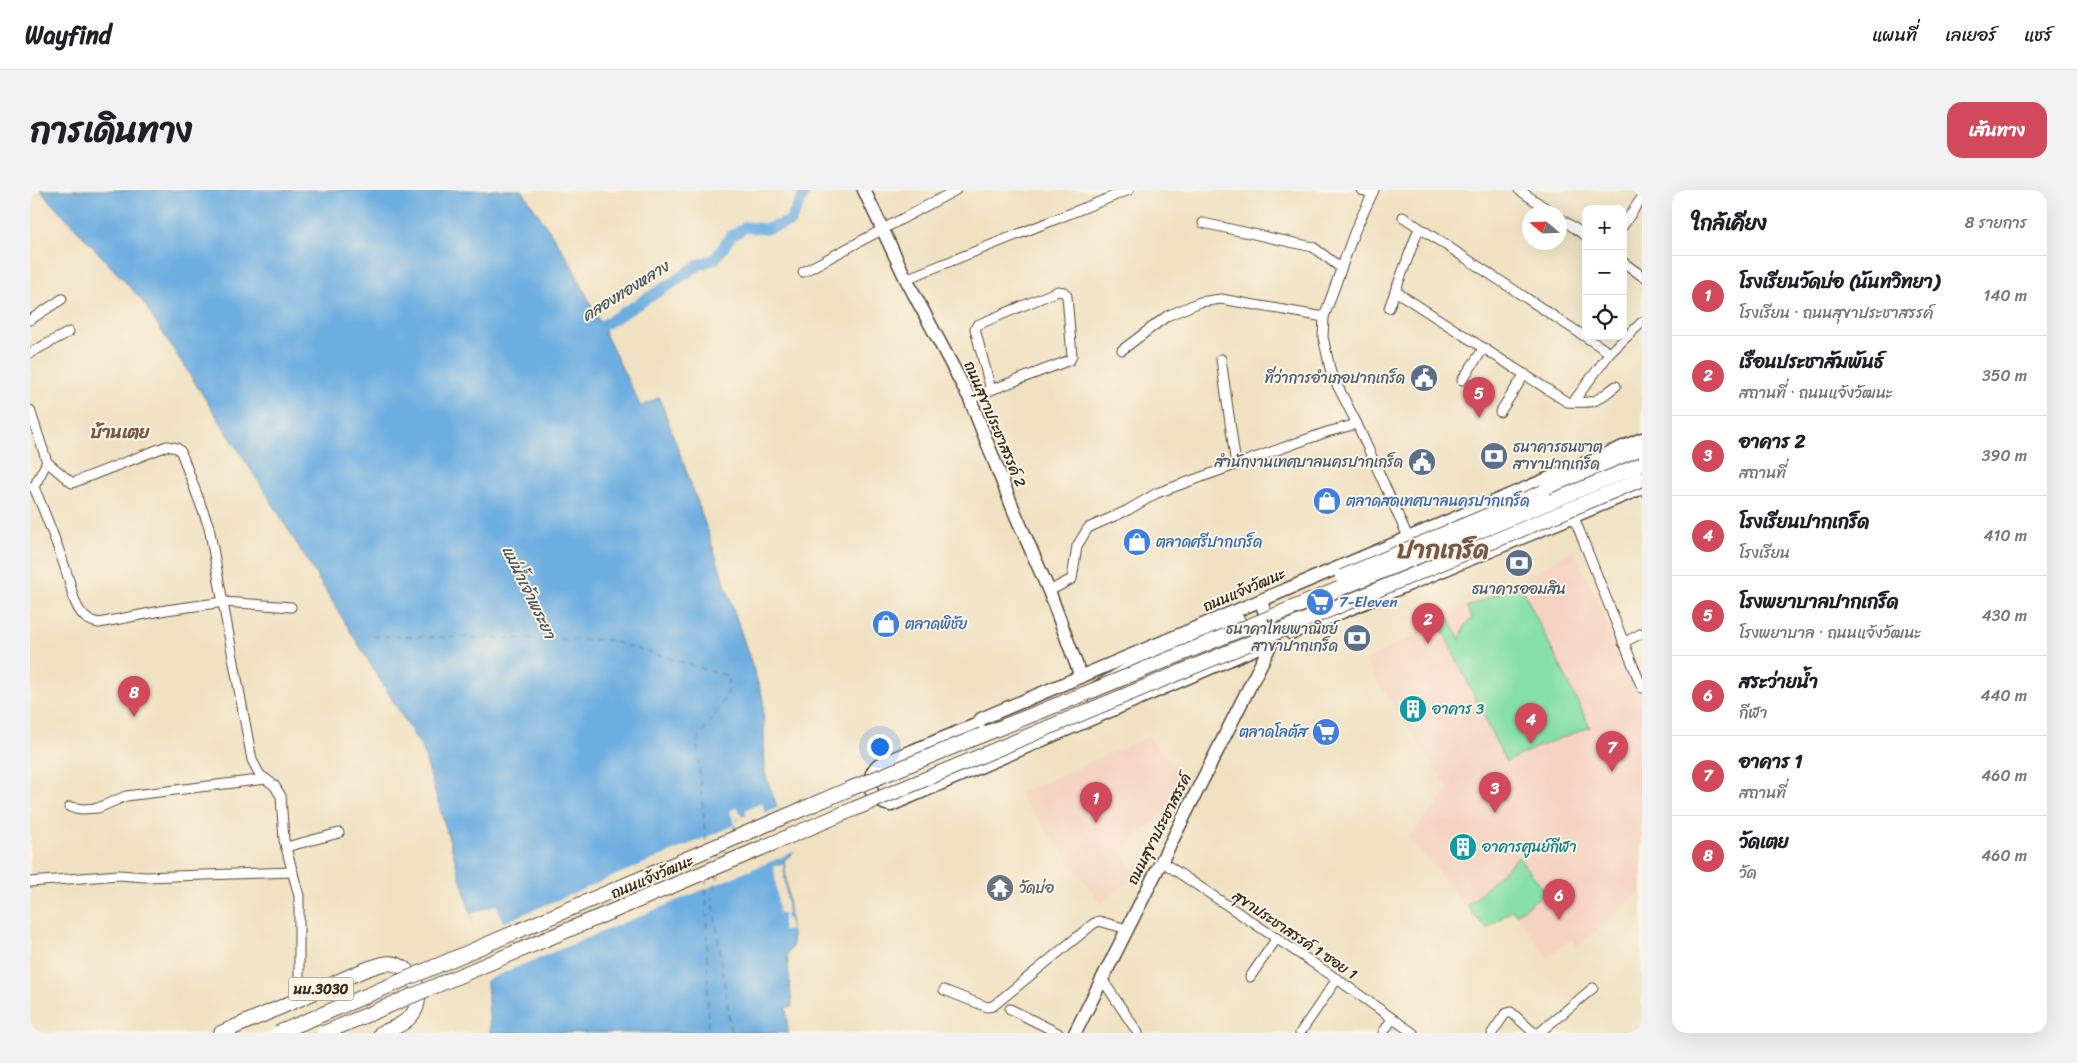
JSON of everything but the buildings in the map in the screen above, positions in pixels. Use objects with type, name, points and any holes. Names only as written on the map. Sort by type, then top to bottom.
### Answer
[{"type":"main road","name":"ถนนสุขาประชาสรรค์ 2","points":[[864,190],[906,279],[970,400],[1010,502],[1050,591],[1081,677]]},
{"type":"main road","name":"ถนนแจ้งวัฒนะ","points":[[1642,439],[990,715],[981,719],[978,724],[878,765],[871,772],[869,785],[873,796],[883,804],[891,805],[993,760],[1057,736],[1273,640],[1642,488]]},
{"type":"main road","points":[[1094,690],[1158,652],[1238,621],[1642,451]]},
{"type":"main road","name":"ถนนแจ้งวัฒนะ","points":[[278,1033],[847,790],[1642,464]]},
{"type":"main road","name":"ถนนแจ้งวัฒนะ","points":[[324,1033],[1114,698],[1642,479]]},
{"type":"main road","points":[[1261,601],[1273,640]]},
{"type":"main road","name":"ถนนสุขาประชาสรรค์","points":[[1075,1033],[1273,640]]},
{"type":"main road","points":[[978,724],[978,732],[985,749],[993,760]]},
{"type":"main road","name":"นบ.3030","points":[[221,1033],[384,964],[401,967],[409,972],[417,985],[418,1001],[410,1018],[381,1033]]},
{"type":"street","points":[[803,272],[956,190]]},
{"type":"street","points":[[906,279],[1129,190]]},
{"type":"street","points":[[1361,190],[1373,192],[1341,268],[1324,317],[1323,337],[1331,373],[1358,424],[1408,538]]},
{"type":"street","points":[[1524,191],[1543,205]]},
{"type":"street","points":[[1627,220],[1642,197]]},
{"type":"street","points":[[1404,217],[1610,353]]},
{"type":"street","points":[[1203,223],[1313,247],[1341,268]]},
{"type":"street","points":[[1567,223],[1582,233]]},
{"type":"street","points":[[1389,308],[1419,228]]},
{"type":"street","points":[[1627,265],[1642,276]]},
{"type":"street","points":[[970,400],[1070,360],[1073,350],[1067,296],[1064,292],[1058,291],[977,325],[975,329],[991,390]]},
{"type":"street","points":[[1395,291],[1567,402],[1588,404],[1594,402],[1616,386]]},
{"type":"street","points":[[30,320],[62,299]]},
{"type":"street","points":[[1122,350],[1168,316],[1200,302],[1221,299],[1324,317]]},
{"type":"street","points":[[1573,402],[1610,353],[1642,322]]},
{"type":"street","points":[[30,353],[69,332]]},
{"type":"street","points":[[1462,380],[1484,348]]},
{"type":"street","points":[[1221,359],[1236,465]]},
{"type":"street","points":[[1500,412],[1525,374]]},
{"type":"street","points":[[30,410],[47,462],[72,483],[167,446],[177,448],[192,478],[209,526],[252,760],[260,774],[274,785],[281,796],[286,847],[300,903],[300,999]]},
{"type":"street","points":[[1050,591],[1072,579],[1077,546],[1088,528],[1128,510],[1157,493],[1358,424]]},
{"type":"street","points":[[47,462],[32,487],[67,572],[75,603],[85,618],[90,621],[99,623],[166,610],[224,602],[290,607]]},
{"type":"street","points":[[1573,515],[1642,688]]},
{"type":"street","points":[[1623,643],[1642,633]]},
{"type":"street","points":[[70,807],[82,810],[98,808],[126,796],[266,779]]},
{"type":"street","points":[[286,847],[339,834]]},
{"type":"street","name":"สุขาประชาสรรค์ 1 ซอย 1","points":[[1161,861],[1277,938],[1413,1033]]},
{"type":"street","points":[[30,882],[119,875],[145,877],[293,872]]},
{"type":"street","points":[[944,990],[987,1007],[993,1006],[1099,920],[1127,929]]},
{"type":"street","points":[[1250,976],[1277,938]]},
{"type":"street","points":[[1102,979],[1138,1033]]},
{"type":"street","points":[[1300,1033],[1337,979]]},
{"type":"street","points":[[1492,1033],[1505,1014],[1511,1012],[1533,1032],[1539,1033],[1593,988]]},
{"type":"street","points":[[1010,1009],[1058,1033]]},
{"type":"street","points":[[1383,1033],[1392,1020]]},
{"type":"shaded area","points":[[1573,549],[1642,699],[1642,891],[1578,947],[1572,939],[1547,957],[1513,910],[1486,929],[1408,837],[1450,790],[1364,661],[1441,622],[1440,617],[1524,579]]},
{"type":"shaded area","points":[[1148,737],[1193,788],[1119,851],[1139,875],[1101,903],[1019,794]]},
{"type":"green space","points":[[1520,584],[1590,727],[1537,747],[1506,762],[1439,623],[1449,617],[1460,640],[1465,625],[1472,619],[1467,607]]},
{"type":"green space","points":[[1518,857],[1546,892],[1516,914],[1512,910],[1486,929],[1467,906]]},
{"type":"water","name":"แม่น้ำเจ้าพระยา","points":[[40,190],[522,190],[570,262],[641,407],[659,397],[699,506],[763,698],[765,774],[794,852],[784,860],[793,945],[787,954],[792,1007],[786,1007],[788,1033],[490,1033],[487,983],[477,935],[423,750],[266,493],[141,299]]},
{"type":"pier","points":[[762,803],[765,813],[779,807],[796,851],[484,981],[471,914],[497,905],[503,923],[735,825],[730,811],[738,807],[742,817],[747,815],[745,810]]},
{"type":"pier","points":[[783,865],[788,914],[785,915],[786,919],[789,919],[790,930],[783,931],[783,914],[779,914],[774,866]]},
{"type":"waterway","name":"คลองทองหลาง","points":[[589,334],[700,264],[715,259],[731,236],[746,227],[766,229],[790,222],[806,190]]},
{"type":"ferry route","points":[[373,636],[608,640],[728,676],[728,693],[697,742],[706,844]]},
{"type":"ferry route","points":[[733,831],[738,818]]},
{"type":"ferry route","points":[[725,857],[727,849]]},
{"type":"ferry route","points":[[719,873],[712,893],[731,1033]]},
{"type":"ferry route","points":[[706,878],[708,1033]]},
{"type":"place","name":"ที่ว่าการอำเภอปากเกร็ด","points":[[1424,378]]},
{"type":"place","name":"โรงพยาบาลปากเกร็ด","points":[[1479,418]]},
{"type":"place","name":"ธนาคารธนชาต สาขาปากเกร็ด","points":[[1494,456]]},
{"type":"place","name":"สำนักงานเทศบาลนครปากเกร็ด","points":[[1422,462]]},
{"type":"place","name":"ตลาดสดเทศบาลนครปากเกร็ด","points":[[1327,501]]},
{"type":"place","name":"ตลาดศรีปากเกร็ด","points":[[1137,542]]},
{"type":"place","name":"ธนาคารออมสิน","points":[[1519,563]]},
{"type":"place","name":"7-Eleven","points":[[1320,602]]},
{"type":"place","name":"ตลาดพิชัย","points":[[886,624]]},
{"type":"place","name":"ธนาคาไทยพาณิชย์ สาขาปากเกร็ด","points":[[1357,638]]},
{"type":"place","name":"เรือนประชาสัมพันธ์","points":[[1428,644]]},
{"type":"place","name":"อาคาร 3","points":[[1413,709]]},
{"type":"place","name":"วัดเตย","points":[[134,717]]},
{"type":"place","name":"ตลาดโลตัส","points":[[1326,732]]},
{"type":"place","name":"โรงเรียนปากเกร็ด","points":[[1531,744]]},
{"type":"place","name":"อาคาร 1","points":[[1612,772]]},
{"type":"place","name":"อาคาร 2","points":[[1495,813]]},
{"type":"place","name":"โรงเรียนวัดบ่อ (นันทวิทยา)","points":[[1096,823]]},
{"type":"place","name":"อาคารศูนย์กีฬา","points":[[1463,847]]},
{"type":"place","name":"วัดบ่อ","points":[[1000,888]]},
{"type":"place","name":"สระว่ายน้ำ","points":[[1559,920]]},
{"type":"district","name":"บ้านเตย","points":[[120,432]]},
{"type":"district","name":"ปากเกร็ด","points":[[1443,549]]}]
